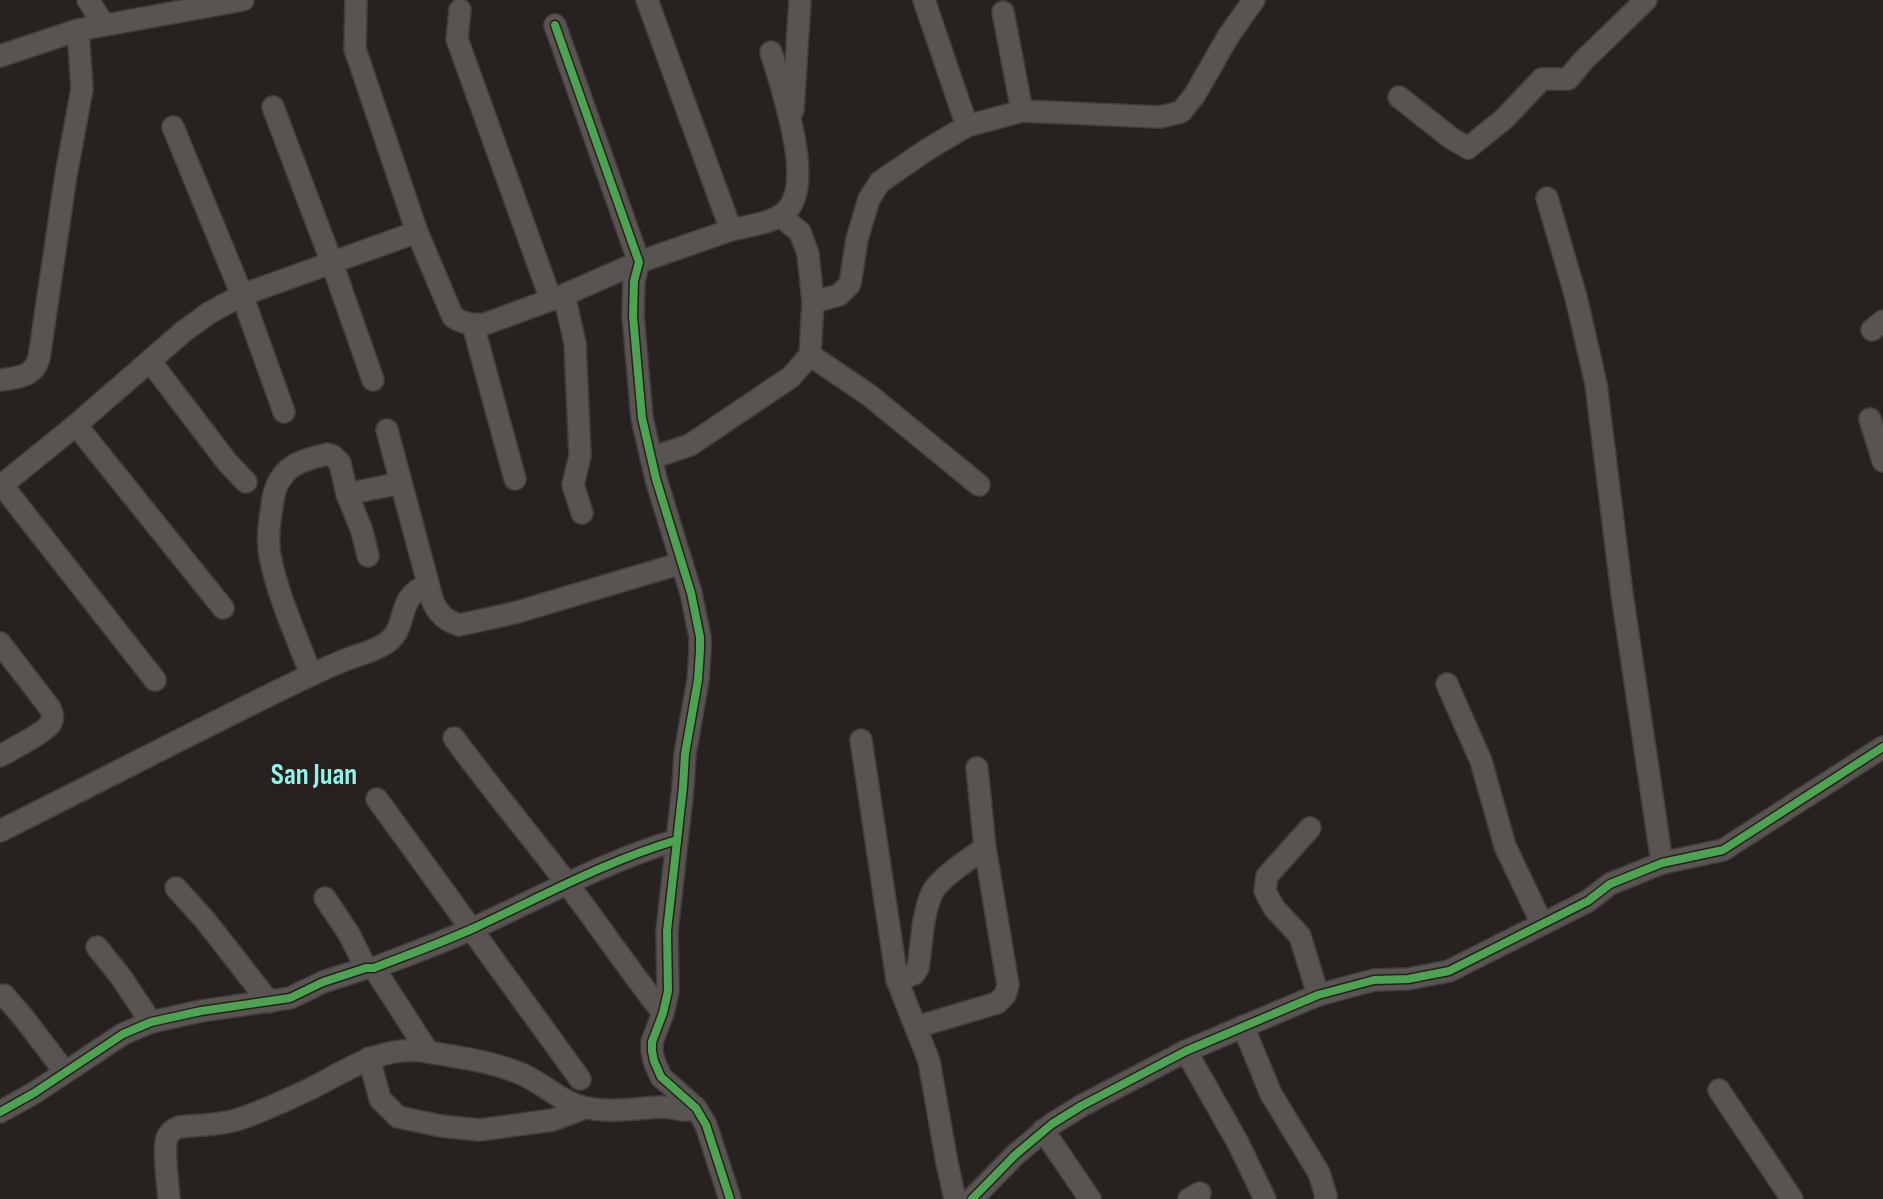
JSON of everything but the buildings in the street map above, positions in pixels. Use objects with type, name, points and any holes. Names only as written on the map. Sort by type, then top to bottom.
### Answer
[{"type":"street","points":[[88,0],[104,25]]},
{"type":"street","points":[[0,56],[78,30],[243,0]]},
{"type":"street","points":[[356,0],[355,50],[417,232],[453,317],[463,323],[473,325],[485,324],[558,297],[640,262],[731,230],[768,222],[789,209],[797,186],[797,159],[792,127],[771,52]]},
{"type":"street","points":[[647,0],[731,230]]},
{"type":"street","points":[[792,127],[800,0]]},
{"type":"street","points":[[924,0],[967,126]]},
{"type":"street","points":[[813,302],[839,295],[850,284],[857,239],[869,199],[880,182],[928,149],[967,126],[1022,111],[1160,118],[1181,112],[1194,96],[1229,35],[1254,0]]},
{"type":"street","points":[[1399,97],[1451,138],[1468,148],[1504,119],[1542,79],[1568,79],[1646,0]]},
{"type":"street","points":[[460,10],[457,39],[575,344],[580,456],[573,485],[582,513]]},
{"type":"street","points":[[1003,12],[1022,111]]},
{"type":"street","points":[[555,25],[640,262],[634,281],[633,316],[642,418],[656,479],[691,593],[700,637],[698,680],[685,754],[667,931],[668,991],[663,1013],[652,1042],[654,1061],[661,1077],[696,1108],[709,1131],[730,1199]]},
{"type":"street","points":[[0,380],[14,378],[31,372],[37,366],[39,358],[66,175],[82,88],[78,30]]},
{"type":"street","points":[[273,107],[332,262],[373,380]]},
{"type":"street","points":[[173,127],[242,295],[284,412]]},
{"type":"street","points":[[1546,198],[1576,297],[1596,384],[1622,594],[1662,863]]},
{"type":"street","points":[[652,458],[690,445],[791,377],[810,355],[813,302],[808,254],[800,232],[780,216]]},
{"type":"street","points":[[155,680],[1,486],[76,425],[183,332],[209,313],[242,295],[417,232]]},
{"type":"street","points":[[473,325],[515,479]]},
{"type":"street","points":[[810,355],[869,395],[979,485]]},
{"type":"street","points":[[150,361],[226,462],[246,482]]},
{"type":"street","points":[[1870,420],[1883,461]]},
{"type":"street","points":[[76,425],[223,608]]},
{"type":"street","points":[[387,430],[428,585],[436,608],[445,619],[459,625],[514,613],[682,563]]},
{"type":"street","points":[[311,675],[280,593],[270,555],[269,538],[272,502],[276,486],[287,471],[300,462],[327,454],[337,459],[340,463],[348,494],[362,531],[368,556]]},
{"type":"street","points":[[348,494],[401,483]]},
{"type":"street","points":[[0,831],[311,675],[377,648],[390,640],[399,627],[407,601],[417,590],[428,585]]},
{"type":"street","points":[[0,643],[50,708],[53,716],[47,728],[0,756]]},
{"type":"street","points":[[1447,684],[1481,761],[1505,846],[1542,924]]},
{"type":"street","points":[[454,738],[567,883],[630,972],[663,1013]]},
{"type":"street","points":[[862,740],[897,980],[929,1061],[946,1163],[955,1199]]},
{"type":"street","points":[[972,1199],[1015,1155],[1043,1130],[1081,1106],[1186,1051],[1318,995],[1374,980],[1408,980],[1449,971],[1588,901],[1610,884],[1662,863],[1723,850],[1883,747]]},
{"type":"street","points":[[916,1027],[997,1003],[1005,994],[1008,984],[985,848],[977,768]]},
{"type":"street","points":[[377,799],[580,1079]]},
{"type":"street","points":[[1310,828],[1267,876],[1265,891],[1274,908],[1300,936],[1318,995]]},
{"type":"street","points":[[0,1112],[34,1093],[123,1034],[151,1022],[201,1011],[290,998],[323,982],[370,968],[471,929],[567,883],[644,850],[677,840]]},
{"type":"street","points":[[897,980],[914,974],[918,968],[927,910],[933,891],[959,865],[985,848]]},
{"type":"street","points":[[176,888],[205,920],[269,1002]]},
{"type":"street","points":[[325,898],[370,968],[428,1052]]},
{"type":"street","points":[[97,947],[121,977],[151,1022]]},
{"type":"street","points":[[4,995],[65,1072]]},
{"type":"street","points":[[1243,1026],[1271,1094],[1319,1173],[1326,1196],[1325,1199]]},
{"type":"street","points":[[169,1199],[166,1143],[169,1134],[173,1130],[179,1127],[240,1119],[302,1092],[369,1058],[401,1051],[428,1052],[476,1060],[509,1070],[585,1108],[615,1110],[665,1107],[690,1110],[696,1108]]},
{"type":"street","points":[[1186,1051],[1238,1143],[1265,1199]]},
{"type":"street","points":[[369,1058],[380,1099],[398,1117],[441,1126],[479,1130],[553,1120],[585,1108]]},
{"type":"street","points":[[1718,1090],[1792,1199]]},
{"type":"street","points":[[1043,1130],[1090,1199]]},
{"type":"cycle path","points":[[555,25],[639,262],[634,281],[633,316],[642,418],[656,479],[691,593],[700,637],[698,680],[685,754],[667,931],[668,991],[663,1013],[652,1042],[652,1051],[661,1077],[696,1108],[706,1125],[730,1199]]},
{"type":"cycle path","points":[[972,1199],[1015,1155],[1052,1124],[1081,1106],[1186,1051],[1318,995],[1374,980],[1408,979],[1449,971],[1588,901],[1610,884],[1662,863],[1723,850],[1883,747]]},
{"type":"cycle path","points":[[0,1112],[34,1093],[123,1034],[151,1022],[201,1011],[290,998],[323,982],[366,968],[374,968],[449,939],[599,869],[677,840]]},
{"type":"district","name":"San Juan","points":[[314,775]]}]
